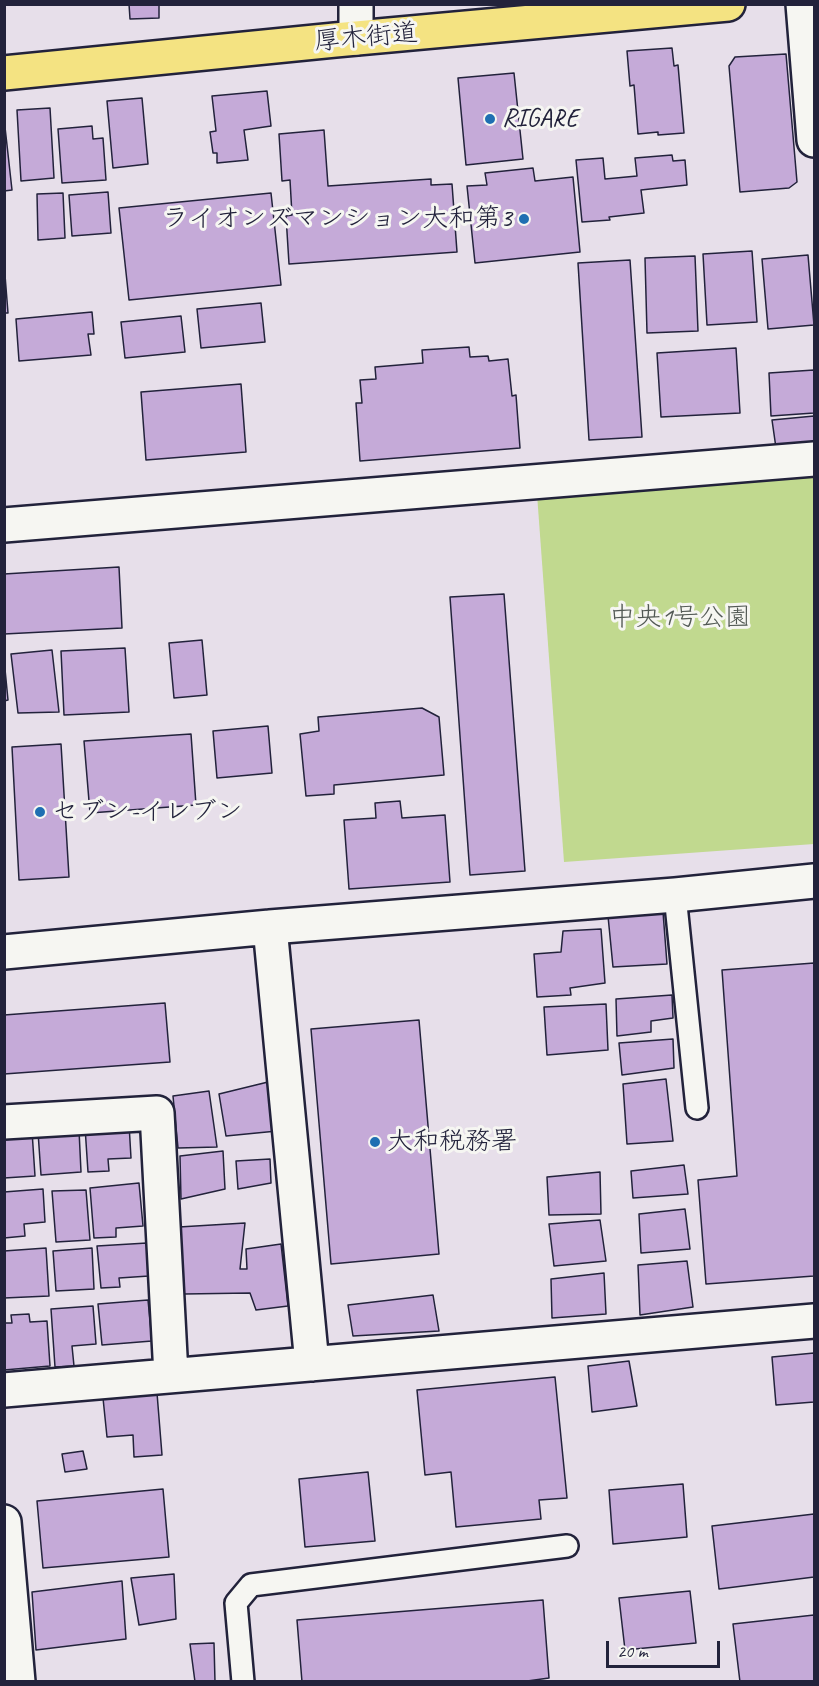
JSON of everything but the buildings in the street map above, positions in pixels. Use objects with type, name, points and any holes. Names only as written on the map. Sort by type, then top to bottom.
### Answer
[{"type":"main road","name":"厚木街道","points":[[4,73],[658,8],[728,4]]},
{"type":"street","points":[[356,4],[356,38]]},
{"type":"street","points":[[803,4],[814,140]]},
{"type":"street","points":[[4,525],[814,459]]},
{"type":"street","points":[[4,952],[270,927],[675,895],[814,881]]},
{"type":"street","points":[[270,927],[312,1364]]},
{"type":"street","points":[[4,1122],[157,1113],[171,1376]]},
{"type":"street","points":[[4,1389],[814,1321]]},
{"type":"street","points":[[4,1522],[18,1682]]},
{"type":"lane","points":[[675,895],[697,1108]]},
{"type":"lane","points":[[243,1682],[236,1603],[251,1585],[567,1546]]},
{"type":"green space","name":"中央1号公園","points":[[814,474],[814,844],[564,862],[537,494]]},
{"type":"place","name":"RIGARE","points":[[490,119]]},
{"type":"place","name":"ライオンズマンション大和第3","points":[[524,219]]},
{"type":"place","name":"セブン-イレブン","points":[[40,812]]},
{"type":"place","name":"大和税務署","points":[[375,1142]]}]
